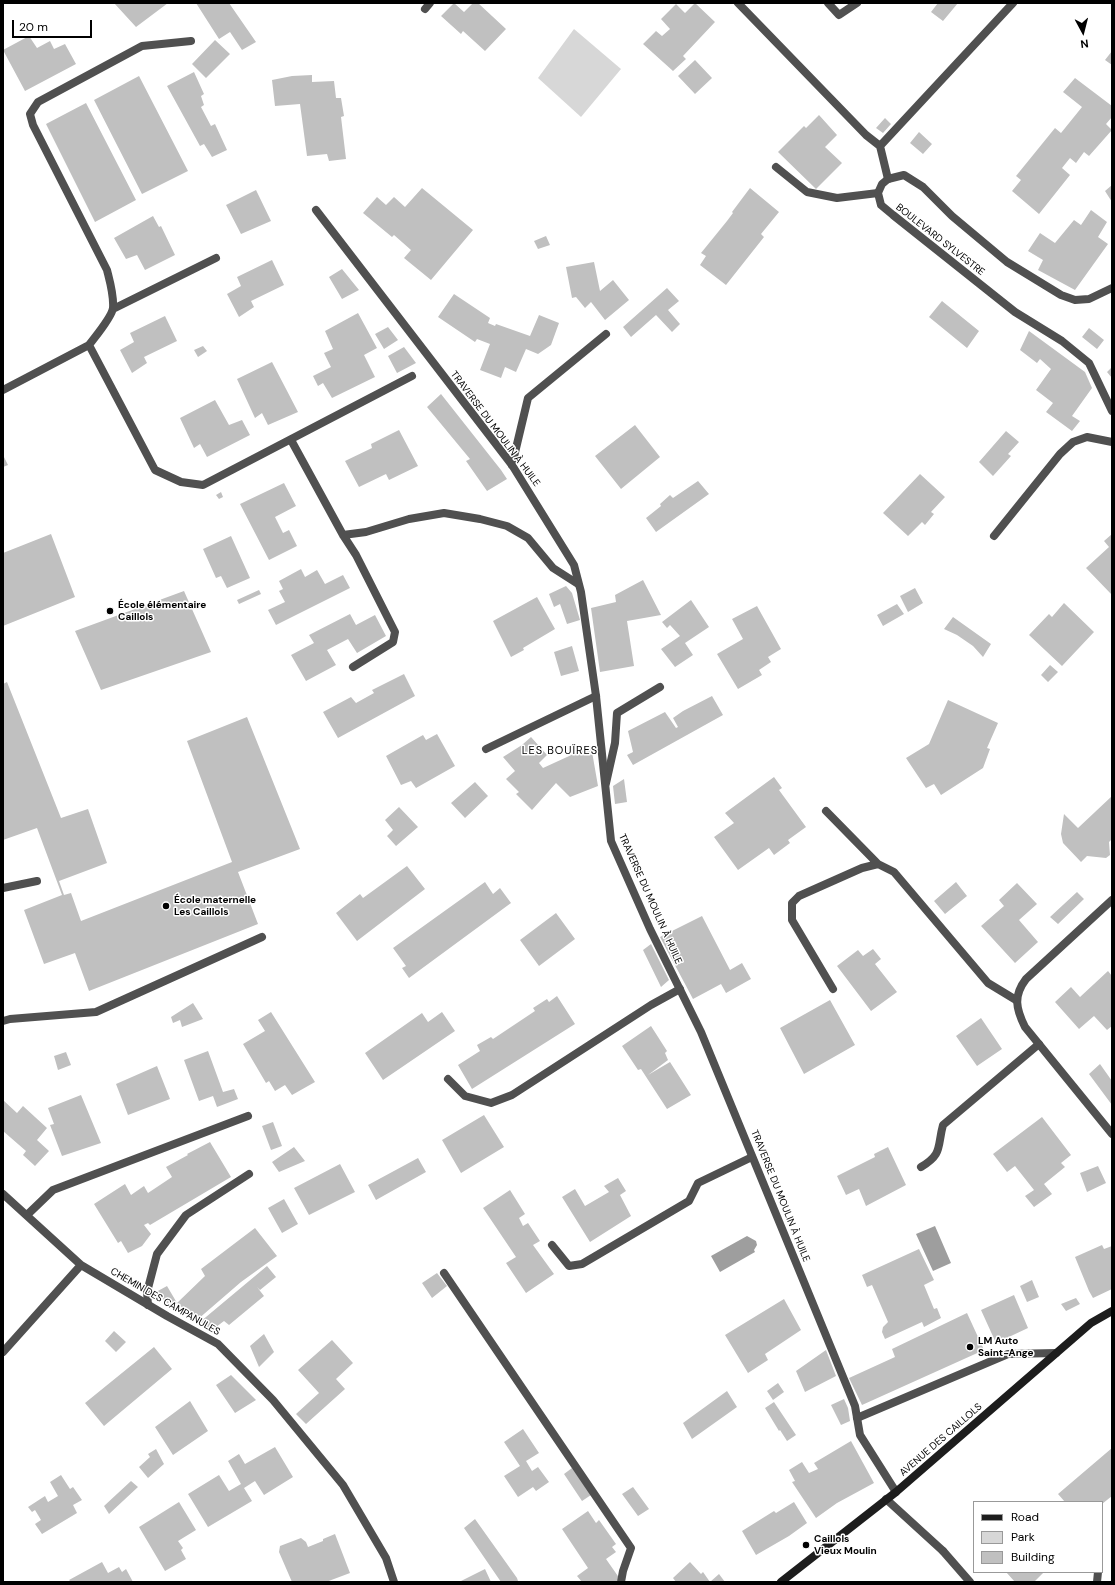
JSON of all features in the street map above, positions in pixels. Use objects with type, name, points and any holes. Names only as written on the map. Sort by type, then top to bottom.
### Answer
[{"type":"street","points":[[738,3],[866,135],[880,146],[888,179]]},
{"type":"street","points":[[828,3],[839,15],[857,3]]},
{"type":"street","points":[[880,146],[1012,3]]},
{"type":"street","points":[[113,309],[111,287],[107,270],[33,125],[30,114],[38,102],[142,46],[191,41]]},
{"type":"street","points":[[776,167],[808,192],[837,198],[878,193],[882,184],[888,179],[904,176],[911,179],[923,188],[952,216],[1007,262],[1061,295],[1075,300],[1089,299],[1112,288]]},
{"type":"street","name":"BOULEVARD SYLVESTRE","points":[[878,193],[881,205],[893,216],[1015,312],[1062,341],[1089,363],[1112,412]]},
{"type":"street","name":"TRAVERSE DU MOULIN À HUILE","points":[[316,210],[512,465],[574,565],[581,592],[596,696],[611,841],[650,929],[701,1032],[855,1406],[860,1435],[896,1492]]},
{"type":"street","points":[[3,390],[89,345],[101,330],[113,309],[216,258]]},
{"type":"street","points":[[512,465],[528,398],[606,334]]},
{"type":"street","points":[[89,345],[155,470],[181,482],[203,485],[412,376]]},
{"type":"street","points":[[994,536],[1060,454],[1073,442],[1087,437],[1112,442]]},
{"type":"street","points":[[291,440],[343,535],[356,555],[395,632],[393,642],[353,667]]},
{"type":"street","points":[[343,535],[366,532],[409,519],[444,513],[480,519],[507,526],[528,538],[553,568],[578,584]]},
{"type":"street","points":[[605,785],[615,744],[617,713],[660,687]]},
{"type":"street","points":[[486,749],[596,696]]},
{"type":"street","points":[[826,811],[878,864],[894,872],[988,983],[1016,1000]]},
{"type":"street","points":[[833,989],[792,920],[792,903],[799,896],[862,868],[878,864]]},
{"type":"street","points":[[3,888],[37,881]]},
{"type":"street","points":[[1112,900],[1026,979],[1021,986],[1016,1000],[1018,1014],[1025,1027],[1112,1134]]},
{"type":"street","points":[[3,1022],[10,1019],[96,1012],[262,938]]},
{"type":"street","points":[[448,1079],[465,1096],[491,1103],[512,1095],[651,1005],[680,989]]},
{"type":"street","points":[[921,1167],[931,1161],[939,1150],[943,1126],[1039,1044]]},
{"type":"street","points":[[27,1215],[53,1190],[248,1116]]},
{"type":"street","points":[[552,1246],[569,1266],[582,1264],[689,1201],[698,1183],[752,1156]]},
{"type":"street","points":[[148,1305],[147,1292],[157,1254],[186,1215],[249,1174]]},
{"type":"street","name":"CHEMIN DES CAMPANULES","points":[[3,1194],[81,1265],[218,1344],[273,1400],[343,1485],[386,1558],[394,1582]]},
{"type":"street","points":[[3,1352],[81,1265]]},
{"type":"street","points":[[444,1273],[631,1548],[623,1570],[621,1582]]},
{"type":"street","name":"AVENUE DES CAILLOLS","points":[[781,1582],[896,1492],[1091,1323],[1112,1311]]},
{"type":"street","points":[[857,1418],[1008,1354],[1056,1353]]},
{"type":"street","points":[[886,1499],[942,1552],[970,1582]]},
{"type":"green space","points":[[574,29],[621,69],[581,117],[538,78]]},
{"type":"shaded area","points":[[935,1226],[951,1263],[933,1271],[916,1234]]},
{"type":"shaded area","points":[[747,1236],[756,1241],[757,1245],[754,1250],[755,1252],[720,1272],[711,1256]]},
{"type":"building","points":[[114,3],[168,3],[136,27]]},
{"type":"building","points":[[196,3],[229,3],[256,42],[242,50],[230,32],[219,39]]},
{"type":"building","points":[[454,3],[464,12],[473,3],[478,3],[506,29],[485,51],[463,31],[461,34],[441,16]]},
{"type":"building","points":[[695,3],[715,22],[683,56],[686,59],[673,71],[643,44],[656,31],[662,36],[670,29],[661,19],[676,4],[685,13]]},
{"type":"building","points":[[938,3],[958,3],[943,21],[931,12]]},
{"type":"building","points":[[29,36],[37,48],[50,41],[54,49],[65,44],[76,64],[25,91],[3,50]]},
{"type":"building","points":[[215,40],[230,54],[206,78],[192,64]]},
{"type":"building","points":[[1112,51],[1112,65],[1105,60]]},
{"type":"building","points":[[695,60],[712,78],[695,94],[678,76]]},
{"type":"building","points":[[194,72],[204,94],[201,96],[204,105],[201,107],[211,126],[215,124],[227,150],[212,157],[204,144],[200,146],[167,86]]},
{"type":"building","points":[[312,75],[312,82],[334,81],[336,98],[341,98],[344,116],[341,117],[346,159],[329,161],[327,154],[307,156],[300,104],[275,106],[272,80],[292,76]]},
{"type":"building","points":[[139,76],[188,171],[142,194],[94,100]]},
{"type":"building","points":[[1075,78],[1112,106],[1112,117],[1106,124],[1112,130],[1089,156],[1084,152],[1076,163],[1070,158],[1062,168],[1070,175],[1039,214],[1012,191],[1021,180],[1016,176],[1055,128],[1061,133],[1082,107],[1063,92]]},
{"type":"building","points":[[86,103],[136,200],[95,222],[46,124]]},
{"type":"building","points":[[819,115],[837,135],[825,147],[842,163],[816,189],[778,152],[804,126],[806,128]]},
{"type":"building","points":[[885,118],[891,124],[883,133],[876,128]]},
{"type":"building","points":[[919,132],[932,144],[923,154],[910,143]]},
{"type":"building","points":[[1112,185],[1112,202],[1105,191]]},
{"type":"building","points":[[422,188],[473,230],[431,280],[404,258],[411,250],[394,235],[392,237],[363,213],[377,197],[386,205],[394,197],[405,207]]},
{"type":"building","points":[[750,188],[779,212],[761,234],[764,237],[726,285],[700,265],[706,256],[701,253],[727,221]]},
{"type":"building","points":[[256,190],[271,221],[241,234],[226,205]]},
{"type":"building","points":[[1091,210],[1107,222],[1098,237],[1108,244],[1075,290],[1038,270],[1043,260],[1028,251],[1040,233],[1055,243],[1074,220],[1081,225]]},
{"type":"building","points":[[153,216],[159,227],[161,226],[175,255],[145,270],[137,255],[126,259],[114,238]]},
{"type":"building","points":[[546,236],[550,245],[538,249],[534,241]]},
{"type":"building","points":[[272,260],[284,285],[251,301],[254,307],[239,317],[227,294],[241,286],[237,277]]},
{"type":"building","points":[[594,262],[600,291],[613,280],[629,300],[605,320],[591,302],[585,308],[576,297],[572,298],[566,267]]},
{"type":"building","points":[[342,269],[359,290],[342,299],[329,277]]},
{"type":"building","points":[[667,288],[679,301],[668,310],[680,324],[672,332],[656,315],[631,337],[623,327]]},
{"type":"building","points":[[454,294],[490,318],[488,323],[495,326],[496,324],[530,336],[539,315],[559,323],[551,345],[538,354],[526,349],[516,372],[505,367],[501,378],[480,370],[490,344],[477,339],[475,342],[438,317]]},
{"type":"building","points":[[942,301],[979,331],[967,348],[929,317]]},
{"type":"building","points":[[358,313],[377,348],[364,355],[375,377],[332,398],[323,383],[318,386],[313,376],[331,367],[324,353],[333,349],[325,331]]},
{"type":"building","points":[[165,316],[177,341],[144,357],[147,363],[132,373],[120,350],[134,342],[130,333]]},
{"type":"building","points":[[388,327],[398,340],[384,349],[375,334]]},
{"type":"building","points":[[1089,328],[1104,340],[1097,349],[1082,337]]},
{"type":"building","points":[[1029,331],[1085,372],[1092,388],[1072,416],[1080,421],[1072,431],[1046,412],[1053,403],[1036,390],[1051,369],[1040,359],[1037,363],[1020,350]]},
{"type":"building","points":[[203,346],[207,351],[198,357],[194,350]]},
{"type":"building","points":[[404,347],[416,363],[397,373],[388,356]]},
{"type":"building","points":[[272,362],[298,412],[268,425],[262,413],[255,418],[237,379]]},
{"type":"building","points":[[1112,367],[1112,378],[1107,372]]},
{"type":"building","points":[[441,394],[507,479],[487,491],[466,461],[470,459],[427,407]]},
{"type":"building","points":[[215,400],[229,425],[242,420],[250,435],[207,457],[200,444],[194,448],[180,418]]},
{"type":"building","points":[[635,425],[660,457],[621,489],[595,456]]},
{"type":"building","points":[[399,430],[418,466],[389,480],[386,474],[359,487],[345,461],[372,448],[371,444]]},
{"type":"building","points":[[1006,431],[1019,442],[1008,454],[1011,456],[993,476],[979,462]]},
{"type":"building","points":[[3,455],[8,465],[3,467]]},
{"type":"building","points":[[920,474],[945,497],[931,512],[934,514],[925,525],[922,522],[908,536],[883,513]]},
{"type":"building","points":[[698,481],[709,494],[656,532],[646,518],[661,506],[660,504],[670,495],[673,498]]},
{"type":"building","points":[[284,483],[296,506],[275,517],[283,533],[289,530],[297,546],[269,560],[240,504]]},
{"type":"building","points":[[221,492],[223,497],[219,499],[216,495]]},
{"type":"building","points":[[51,534],[75,597],[3,626],[3,553]]},
{"type":"building","points":[[1112,534],[1112,595],[1086,568],[1109,547],[1104,541]]},
{"type":"building","points":[[231,536],[250,578],[227,588],[221,576],[216,578],[203,549]]},
{"type":"building","points":[[301,569],[305,577],[317,570],[325,584],[343,575],[350,588],[276,625],[268,610],[285,602],[279,591],[283,589],[279,581]]},
{"type":"building","points":[[643,580],[661,615],[627,621],[634,666],[600,672],[591,608],[616,602],[615,595]]},
{"type":"building","points":[[566,586],[572,593],[580,620],[567,624],[560,604],[554,607],[549,594]]},
{"type":"building","points":[[915,588],[923,603],[908,612],[900,596]]},
{"type":"building","points":[[259,590],[261,594],[239,604],[237,600]]},
{"type":"building","points":[[184,591],[211,652],[101,690],[75,631]]},
{"type":"building","points":[[537,597],[555,629],[511,657],[493,621]]},
{"type":"building","points":[[691,600],[709,627],[685,643],[693,655],[675,667],[661,649],[680,636],[670,625],[667,628],[662,622]]},
{"type":"building","points":[[1064,603],[1094,632],[1062,666],[1029,635],[1049,614],[1052,617]]},
{"type":"building","points":[[897,604],[904,614],[883,626],[877,615]]},
{"type":"building","points":[[757,606],[781,649],[768,657],[771,662],[759,670],[762,675],[738,689],[717,654],[743,639],[732,619]]},
{"type":"building","points":[[350,614],[356,625],[375,615],[386,636],[357,653],[348,639],[327,650],[336,665],[306,681],[291,655],[314,643],[309,635]]},
{"type":"building","points":[[953,617],[991,644],[983,657],[973,646],[957,635],[944,629]]},
{"type":"building","points":[[572,646],[579,671],[561,676],[554,652]]},
{"type":"building","points":[[1050,665],[1058,672],[1048,682],[1041,675]]},
{"type":"building","points":[[404,674],[415,696],[338,738],[323,712],[351,697],[356,703],[374,693],[372,690]]},
{"type":"building","points":[[7,682],[61,818],[88,809],[107,863],[59,881],[64,895],[71,893],[81,921],[232,862],[187,741],[247,717],[300,849],[238,872],[258,924],[89,991],[75,953],[44,964],[24,910],[62,895],[37,828],[3,840],[3,684]]},
{"type":"building","points":[[712,696],[723,715],[633,765],[627,755],[633,752],[628,731],[665,712],[676,728],[678,727],[673,718]]},
{"type":"building","points":[[948,700],[998,723],[987,748],[990,749],[983,768],[941,795],[934,784],[926,788],[906,758],[929,744]]},
{"type":"building","points":[[437,734],[455,766],[416,788],[411,781],[401,785],[386,756],[423,735],[426,740]]},
{"type":"building","points":[[531,737],[547,755],[539,763],[543,768],[591,746],[598,786],[570,797],[556,783],[532,810],[516,794],[519,792],[506,779],[515,771],[503,757],[522,745]]},
{"type":"building","points":[[774,777],[782,788],[779,790],[806,827],[788,840],[790,843],[774,855],[769,848],[738,870],[714,837],[734,823],[725,813]]},
{"type":"building","points":[[624,779],[627,802],[615,804],[613,786]]},
{"type":"building","points":[[475,782],[488,796],[465,818],[451,803]]},
{"type":"building","points":[[1112,796],[1112,839],[1109,842],[1110,855],[1106,858],[1087,856],[1081,862],[1063,843],[1061,834],[1064,814],[1078,828]]},
{"type":"building","points":[[399,807],[418,827],[396,846],[387,836],[393,830],[385,820]]},
{"type":"building","points":[[407,866],[425,889],[357,941],[336,913],[360,894],[363,898]]},
{"type":"building","points":[[485,882],[493,894],[500,888],[511,903],[409,978],[402,968],[406,966],[393,948]]},
{"type":"building","points":[[956,882],[967,896],[945,914],[934,901]]},
{"type":"building","points":[[1017,883],[1037,904],[1019,920],[1038,942],[1015,963],[981,926],[1004,906],[999,900]]},
{"type":"building","points":[[1077,892],[1084,899],[1058,924],[1050,917]]},
{"type":"building","points":[[556,913],[575,939],[539,966],[520,940]]},
{"type":"building","points":[[702,916],[730,970],[742,963],[751,979],[726,993],[721,984],[693,999],[660,937]]},
{"type":"building","points":[[651,944],[669,980],[661,987],[643,950]]},
{"type":"building","points":[[873,949],[881,959],[875,964],[897,992],[871,1011],[837,966],[858,950],[863,956]]},
{"type":"building","points":[[1108,971],[1112,976],[1112,1026],[1107,1030],[1094,1016],[1079,1029],[1055,1002],[1071,987],[1080,997]]},
{"type":"building","points":[[557,996],[575,1024],[472,1089],[458,1065],[480,1051],[477,1045],[491,1037],[493,1039],[535,1011],[533,1008],[547,999],[549,1002]]},
{"type":"building","points":[[830,1000],[855,1045],[804,1074],[780,1028]]},
{"type":"building","points":[[193,1003],[203,1019],[182,1027],[180,1020],[173,1023],[171,1017]]},
{"type":"building","points":[[271,1012],[315,1082],[292,1095],[285,1085],[275,1091],[269,1081],[266,1083],[243,1044],[265,1031],[258,1020]]},
{"type":"building","points":[[442,1012],[455,1031],[383,1080],[365,1053],[422,1013],[428,1022]]},
{"type":"building","points":[[981,1018],[1002,1049],[977,1066],[956,1036]]},
{"type":"building","points":[[651,1026],[667,1051],[665,1053],[668,1060],[648,1075],[670,1062],[691,1095],[667,1109],[641,1069],[638,1070],[622,1046]]},
{"type":"building","points":[[208,1051],[223,1092],[234,1089],[238,1099],[217,1107],[213,1096],[199,1101],[184,1060]]},
{"type":"building","points":[[66,1052],[71,1065],[58,1070],[54,1056]]},
{"type":"building","points":[[1100,1064],[1112,1081],[1112,1105],[1089,1074]]},
{"type":"building","points":[[157,1066],[170,1099],[128,1115],[116,1084]]},
{"type":"building","points":[[81,1095],[101,1143],[62,1156],[50,1125],[54,1124],[48,1108]]},
{"type":"building","points":[[3,1100],[17,1113],[23,1106],[47,1128],[37,1140],[49,1151],[35,1166],[23,1155],[26,1151],[3,1131]]},
{"type":"building","points":[[484,1115],[504,1147],[461,1173],[442,1140]]},
{"type":"building","points":[[1042,1117],[1071,1155],[1061,1163],[1065,1167],[1044,1184],[1052,1194],[1034,1207],[1025,1196],[1034,1190],[1015,1166],[1007,1172],[993,1154]]},
{"type":"building","points":[[273,1122],[282,1146],[271,1150],[262,1126]]},
{"type":"building","points":[[210,1142],[231,1177],[150,1225],[148,1223],[144,1225],[151,1234],[142,1246],[128,1253],[121,1241],[118,1243],[94,1204],[125,1184],[131,1195],[144,1186],[148,1193],[172,1177],[166,1167]]},
{"type":"building","points":[[294,1147],[305,1161],[279,1172],[272,1162]]},
{"type":"building","points":[[888,1147],[906,1185],[866,1206],[859,1189],[846,1195],[837,1176],[875,1157],[874,1154]]},
{"type":"building","points":[[418,1158],[426,1172],[376,1200],[368,1185]]},
{"type":"building","points":[[340,1164],[355,1192],[309,1215],[294,1188]]},
{"type":"building","points":[[1098,1166],[1106,1183],[1087,1192],[1080,1173]]},
{"type":"building","points":[[618,1178],[626,1191],[620,1195],[631,1216],[590,1242],[562,1197],[575,1189],[585,1206],[609,1192],[604,1186]]},
{"type":"building","points":[[510,1190],[525,1214],[519,1218],[523,1226],[528,1223],[540,1241],[533,1245],[554,1274],[526,1293],[506,1263],[516,1257],[483,1208]]},
{"type":"building","points":[[284,1199],[298,1224],[282,1233],[268,1208]]},
{"type":"building","points":[[255,1228],[277,1256],[241,1282],[197,1320],[177,1303],[205,1276],[201,1269]]},
{"type":"building","points":[[1102,1245],[1104,1249],[1112,1246],[1112,1289],[1093,1298],[1075,1257]]},
{"type":"building","points":[[919,1249],[934,1280],[924,1285],[934,1309],[937,1308],[941,1318],[924,1327],[922,1322],[885,1339],[882,1332],[883,1327],[888,1322],[872,1285],[867,1287],[862,1275]]},
{"type":"building","points":[[267,1266],[276,1277],[260,1290],[257,1287],[264,1296],[229,1325],[224,1321],[212,1330],[200,1322]]},
{"type":"building","points":[[437,1273],[447,1286],[432,1298],[422,1283]]},
{"type":"building","points":[[1032,1280],[1039,1297],[1027,1302],[1020,1286]]},
{"type":"building","points":[[167,1286],[177,1303],[172,1308],[156,1292]]},
{"type":"building","points":[[1014,1295],[1028,1328],[996,1343],[981,1310]]},
{"type":"building","points":[[1076,1298],[1080,1304],[1066,1311],[1061,1304]]},
{"type":"building","points":[[784,1299],[801,1330],[765,1354],[768,1360],[748,1373],[725,1335]]},
{"type":"building","points":[[967,1313],[984,1350],[862,1405],[849,1378],[895,1357],[892,1349]]},
{"type":"building","points":[[114,1331],[126,1342],[116,1352],[105,1341]]},
{"type":"building","points":[[264,1334],[274,1352],[259,1367],[250,1346]]},
{"type":"building","points":[[332,1340],[353,1363],[336,1379],[345,1389],[306,1424],[296,1414],[319,1393],[298,1370]]},
{"type":"building","points":[[154,1347],[172,1369],[104,1426],[85,1403]]},
{"type":"building","points":[[826,1350],[836,1376],[805,1392],[796,1371]]},
{"type":"building","points":[[231,1375],[256,1400],[235,1413],[216,1385]]},
{"type":"building","points":[[778,1383],[784,1392],[773,1400],[767,1391]]},
{"type":"building","points":[[727,1391],[737,1407],[692,1439],[683,1423]]},
{"type":"building","points":[[844,1399],[848,1408],[850,1421],[841,1425],[831,1405]]},
{"type":"building","points":[[190,1401],[208,1431],[173,1455],[155,1427]]},
{"type":"building","points":[[774,1402],[796,1435],[787,1441],[765,1408]]},
{"type":"building","points":[[523,1429],[539,1453],[526,1461],[532,1471],[538,1467],[549,1482],[536,1491],[533,1487],[518,1497],[504,1476],[520,1466],[504,1442]]},
{"type":"building","points":[[851,1441],[874,1483],[837,1503],[816,1518],[792,1482],[795,1481],[789,1470],[802,1462],[809,1473],[818,1469],[814,1463]]},
{"type":"building","points":[[275,1447],[293,1477],[264,1495],[255,1481],[244,1488],[252,1501],[208,1527],[188,1494],[219,1475],[229,1491],[241,1484],[228,1461],[239,1454],[245,1464]]},
{"type":"building","points":[[1112,1448],[1112,1496],[1103,1503],[1103,1501],[1064,1501],[1058,1494]]},
{"type":"building","points":[[156,1449],[164,1464],[148,1478],[139,1467],[150,1457],[148,1454]]},
{"type":"building","points":[[572,1468],[591,1495],[582,1501],[564,1474]]},
{"type":"building","points":[[61,1475],[70,1489],[73,1487],[82,1500],[73,1505],[77,1513],[42,1534],[35,1524],[41,1520],[35,1510],[32,1512],[28,1507],[45,1496],[48,1502],[58,1496],[50,1482]]},
{"type":"building","points":[[131,1481],[138,1487],[109,1514],[104,1506]]},
{"type":"building","points":[[633,1487],[649,1509],[638,1516],[622,1494]]},
{"type":"building","points":[[179,1502],[196,1530],[178,1541],[183,1548],[181,1550],[186,1559],[165,1571],[139,1527]]},
{"type":"building","points":[[794,1502],[807,1523],[789,1536],[756,1555],[742,1531],[774,1511],[776,1513]]},
{"type":"building","points":[[588,1511],[596,1523],[599,1520],[616,1544],[612,1547],[616,1552],[606,1559],[620,1579],[615,1582],[582,1582],[577,1576],[588,1568],[562,1529]]},
{"type":"building","points":[[475,1519],[518,1581],[501,1582],[464,1528]]},
{"type":"building","points":[[335,1534],[350,1573],[326,1582],[292,1582],[279,1552],[280,1546],[301,1538],[306,1542],[308,1547]]},
{"type":"building","points":[[102,1562],[108,1573],[119,1567],[122,1572],[126,1569],[133,1582],[71,1582],[69,1580]]},
{"type":"building","points":[[690,1562],[701,1574],[703,1572],[710,1582],[676,1582],[673,1578]]},
{"type":"building","points":[[485,1569],[491,1582],[459,1582]]},
{"type":"building","points":[[1007,1573],[1043,1573],[1034,1582],[1015,1582]]},
{"type":"building","points":[[719,1574],[725,1582],[710,1582]]},
{"type":"place","name":"École élémentaire Caillols","points":[[110,611]]},
{"type":"place","name":"École maternelle Les Caillols","points":[[166,906]]},
{"type":"place","name":"LM Auto Saint-Ange","points":[[970,1347]]},
{"type":"place","name":"Caillols Vieux Moulin","points":[[806,1545]]},
{"type":"district","name":"LES BOUÏRES","points":[[560,751]]}]
